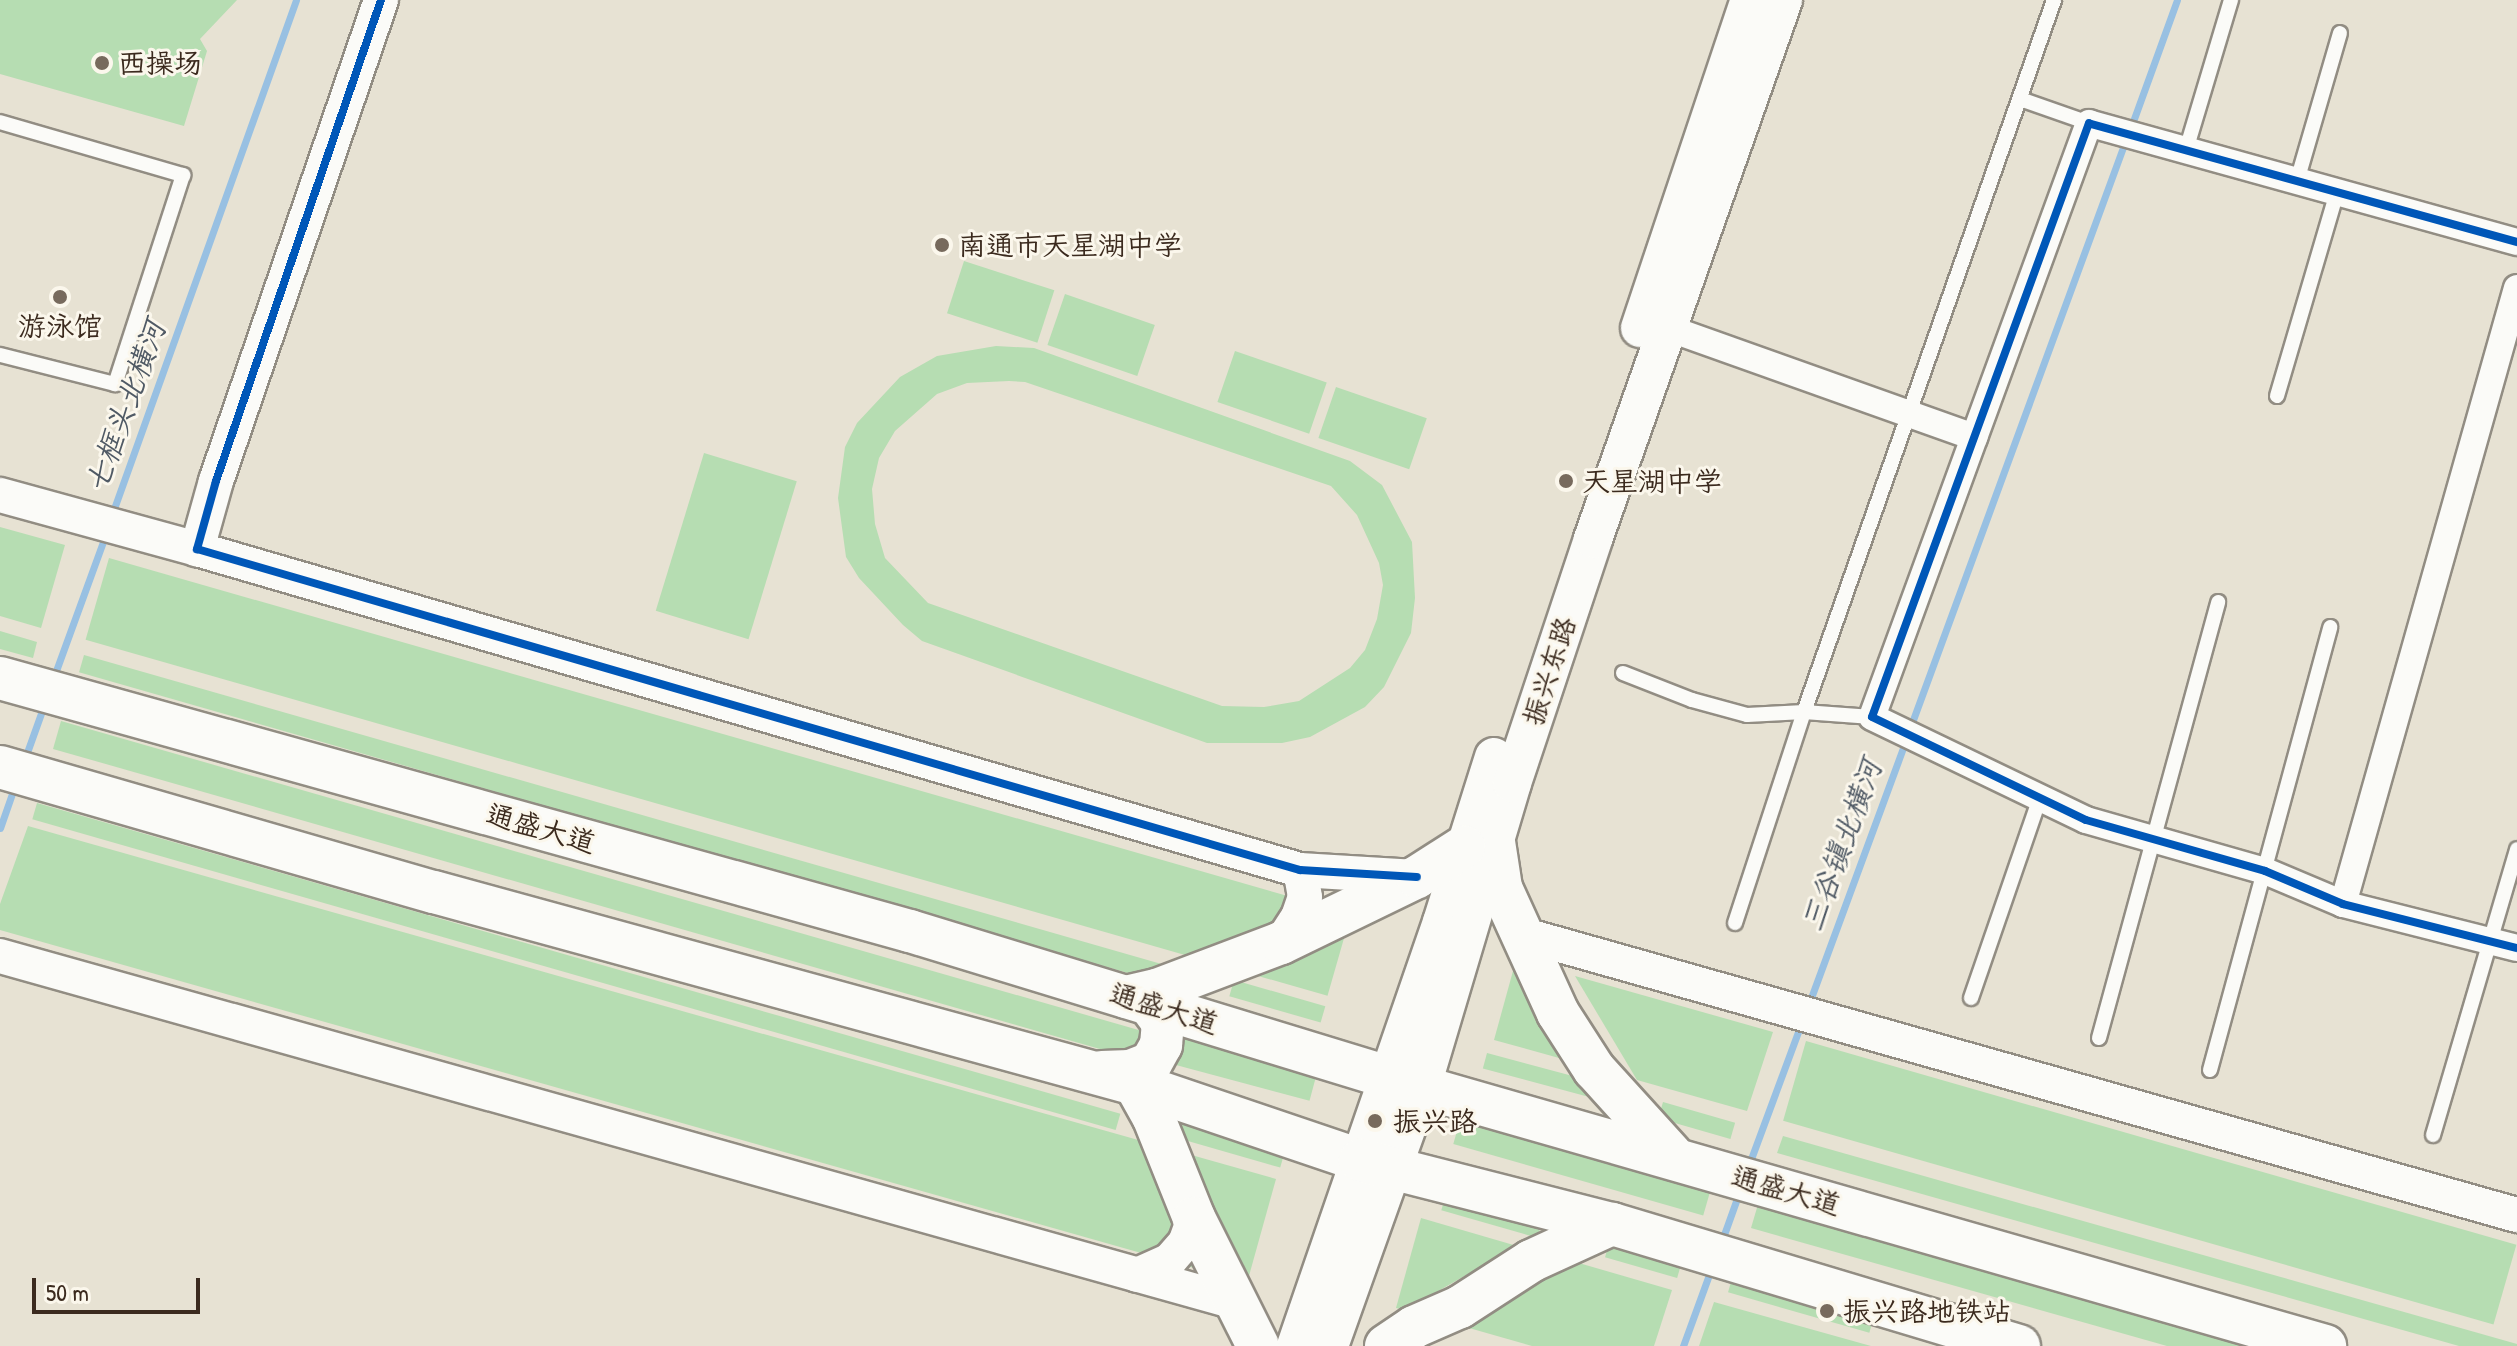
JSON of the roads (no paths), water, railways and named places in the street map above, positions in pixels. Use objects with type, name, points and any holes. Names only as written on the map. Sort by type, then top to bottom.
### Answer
[{"type":"main road","name":"振兴东路","points":[[1329,1346],[1376,1164],[1479,845],[1593,539],[1750,0]]},
{"type":"main road","name":"振兴东路","points":[[1655,324],[1783,0]]},
{"type":"main road","name":"通盛大道","points":[[0,678],[895,927],[1404,1081],[2325,1346]]},
{"type":"main road","points":[[0,767],[434,892],[1135,1084],[1376,1164],[1612,1224],[2019,1346]]},
{"type":"main road","points":[[1093,1072],[1130,1071],[1151,1063],[1161,1045],[1163,1023],[1138,1000],[1281,943],[1479,845],[1558,1013],[1594,1069],[1674,1158]]},
{"type":"main road","points":[[1135,1084],[1166,1145],[1194,1218],[1258,1346]]},
{"type":"main road","name":"振兴东路","points":[[1296,1346],[1376,1164]]},
{"type":"main road","points":[[1390,1345],[1414,1327],[1460,1307],[1531,1261],[1612,1224]]},
{"type":"street","points":[[193,548],[381,0]]},
{"type":"street","points":[[2517,242],[2113,130],[1974,437],[1872,717],[2086,820],[2265,871],[2343,904],[2517,948]]},
{"type":"street","points":[[2343,904],[2517,288]]},
{"type":"street","points":[[1655,324],[1974,437]]},
{"type":"street","points":[[15,499],[1300,870],[1417,877]]},
{"type":"street","points":[[1281,943],[1298,917],[1305,897],[1300,870]]},
{"type":"street","points":[[1521,934],[2517,1215]]},
{"type":"street","points":[[0,956],[1235,1302]]},
{"type":"street","points":[[1137,1275],[1170,1260],[1185,1243],[1194,1218]]},
{"type":"lane","points":[[1735,923],[1804,712],[2054,0]]},
{"type":"lane","points":[[2186,150],[2231,0]]},
{"type":"lane","points":[[2297,181],[2340,33]]},
{"type":"lane","points":[[2020,99],[2113,130]]},
{"type":"lane","points":[[0,122],[183,175],[115,384],[0,355]]},
{"type":"lane","points":[[2277,396],[2337,192]]},
{"type":"lane","points":[[2099,1038],[2218,602]]},
{"type":"lane","points":[[2210,1070],[2330,627]]},
{"type":"lane","points":[[1623,673],[1692,700],[1747,715],[1804,712],[1872,717]]},
{"type":"lane","points":[[1971,998],[2040,798]]},
{"type":"lane","points":[[2433,1135],[2517,849]]},
{"type":"waterway","name":"七框头北横河","points":[[111,517],[296,0]]},
{"type":"waterway","name":"三谷镇北横河","points":[[2131,127],[2177,0]]},
{"type":"waterway","name":"三谷镇北横河","points":[[1910,728],[2126,139]]},
{"type":"waterway","name":"七框头北横河","points":[[53,679],[106,533]]},
{"type":"waterway","name":"七框头北横河","points":[[25,758],[45,702]]},
{"type":"waterway","name":"三谷镇北横河","points":[[1808,1006],[1906,740]]},
{"type":"waterway","name":"七框头北横河","points":[[0,828],[15,785]]},
{"type":"waterway","name":"三谷镇北横河","points":[[1748,1167],[1802,1021]]},
{"type":"waterway","name":"三谷镇北横河","points":[[1721,1243],[1740,1190]]},
{"type":"waterway","name":"三谷镇北横河","points":[[1683,1346],[1711,1269]]},
{"type":"place","name":"西操场","points":[[102,63]]},
{"type":"place","name":"南通市天星湖中学","points":[[942,245]]},
{"type":"place","name":"游泳馆","points":[[60,297]]},
{"type":"place","name":"天星湖中学","points":[[1566,481]]},
{"type":"place","name":"振兴路","points":[[1375,1121]]},
{"type":"place","name":"振兴路地铁站","points":[[1827,1311]]}]
